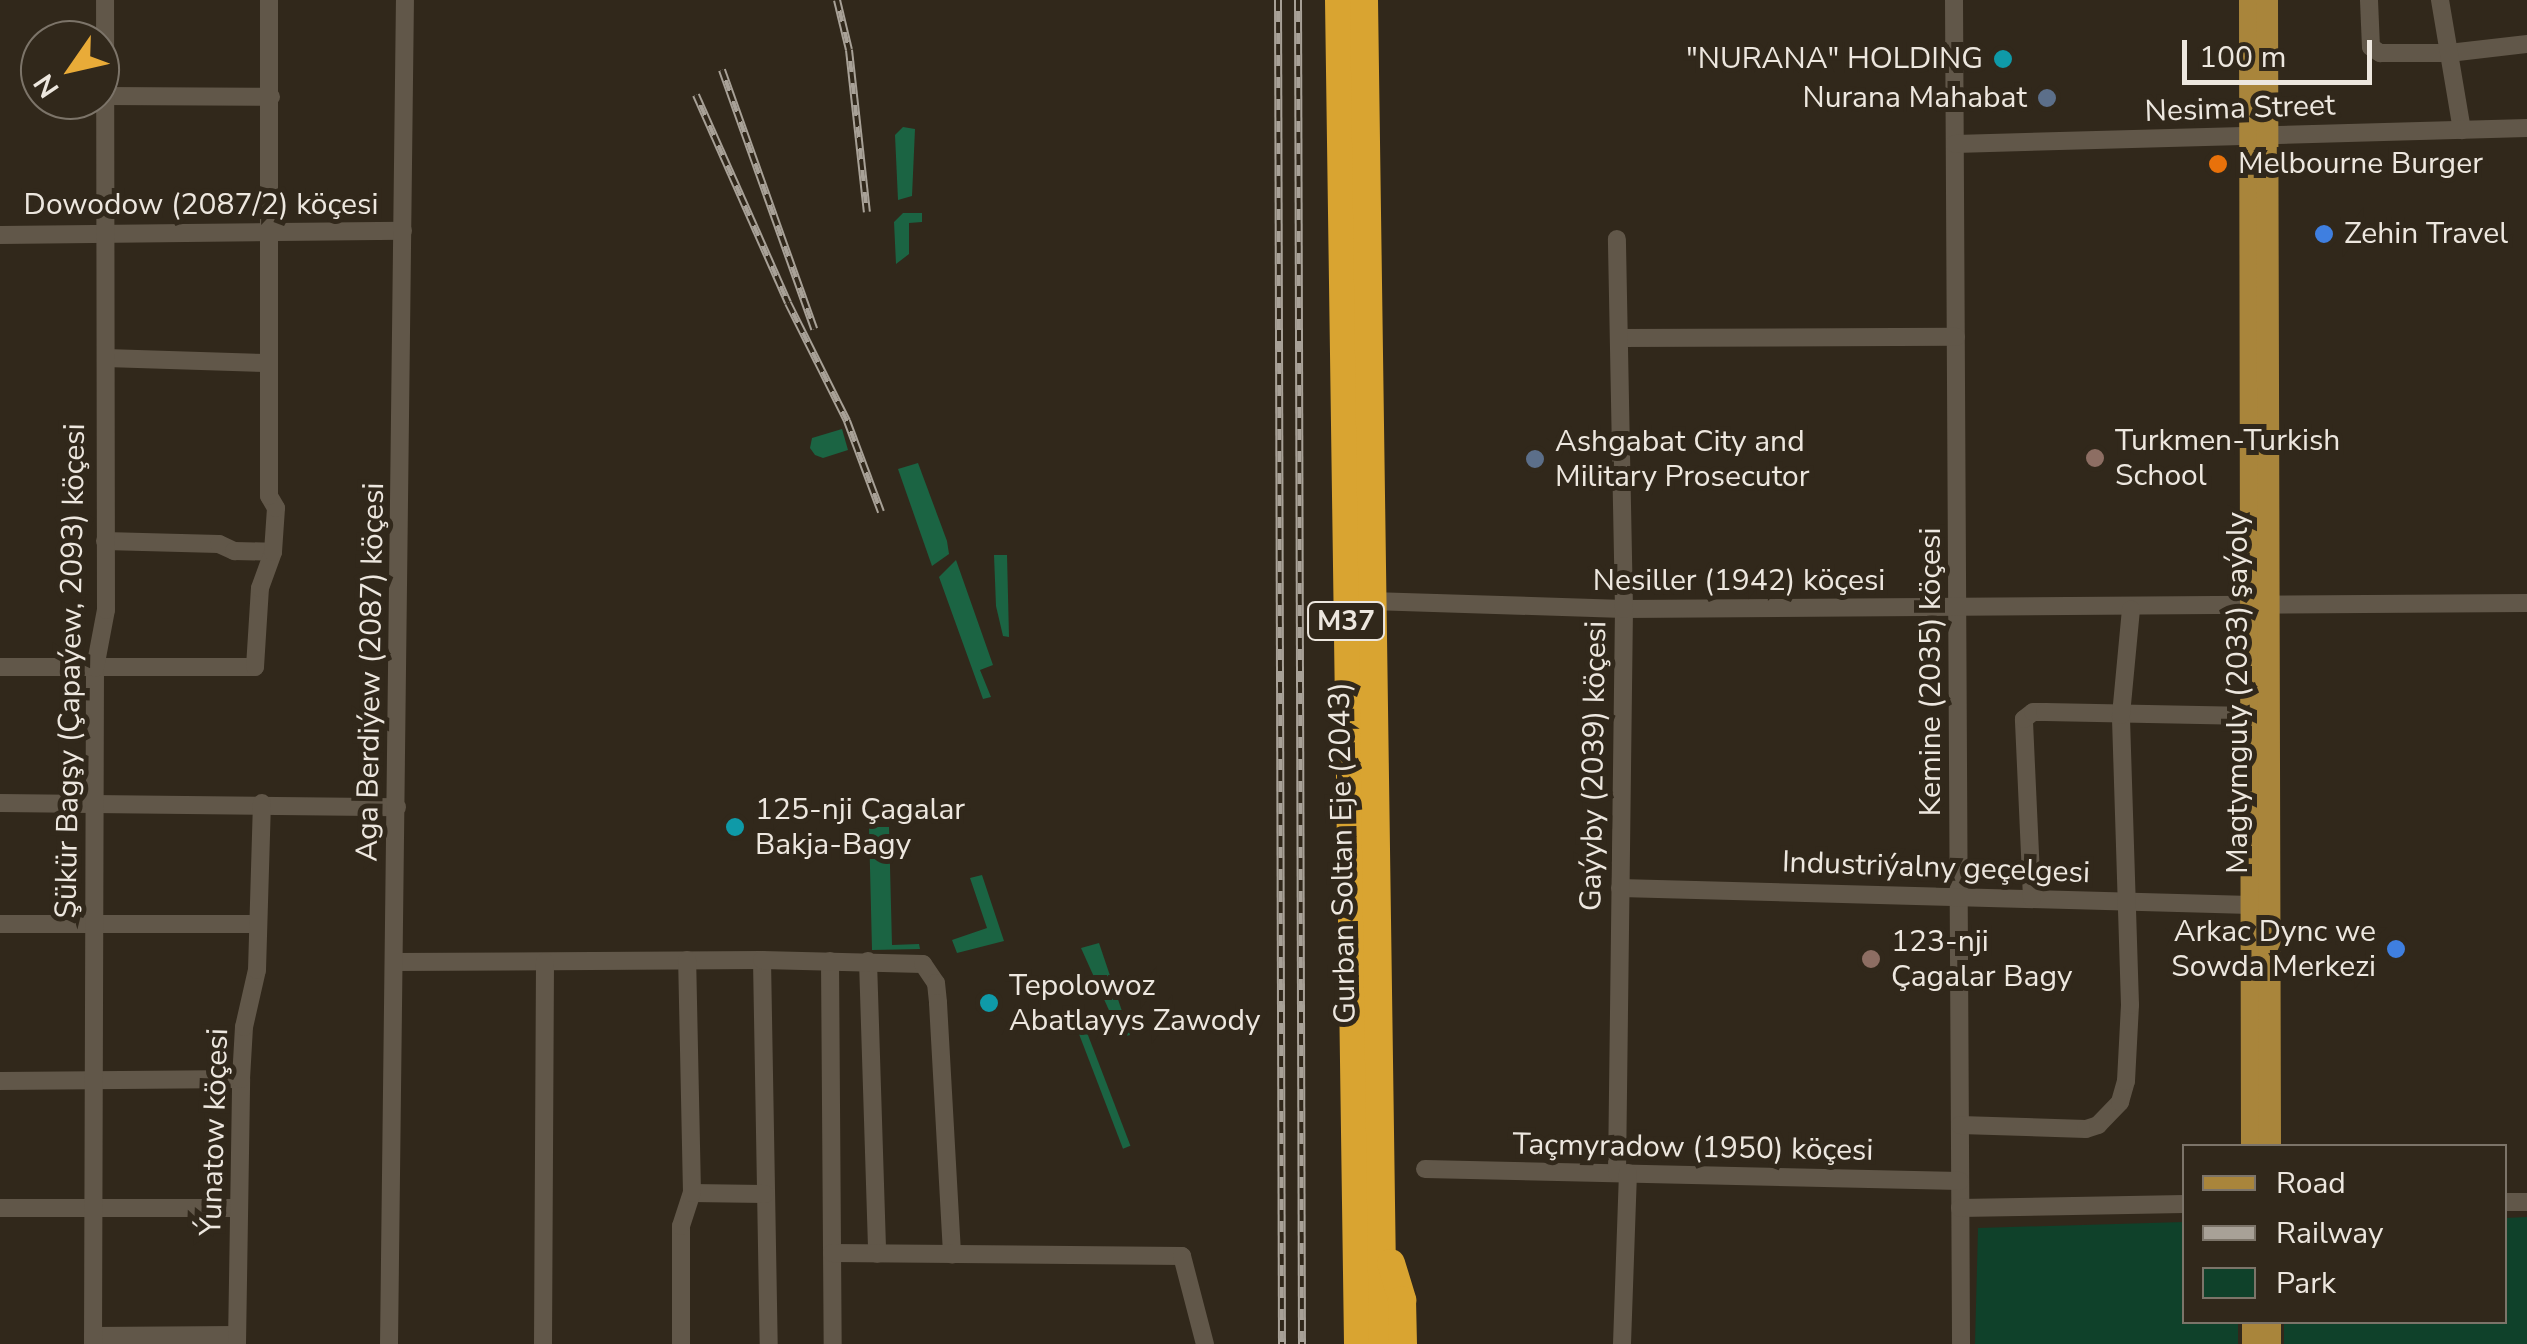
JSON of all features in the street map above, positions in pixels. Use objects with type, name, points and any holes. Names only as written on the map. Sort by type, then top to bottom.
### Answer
[{"type":"highway","name":"Gurban Soltan Eje (2043)","points":[[1339,0],[1370,1240],[1383,1344]]},
{"type":"highway","name":"Gurban Soltan Eje (2043)","points":[[1358,1344],[1370,1240],[1371,600],[1364,0]]},
{"type":"highway","points":[[1340,1344],[1339,1302],[1370,1240]]},
{"type":"highway","points":[[1370,1240],[1402,1300],[1403,1344]]},
{"type":"main road","name":"Magtymguly (2033) şaýoly","points":[[2250,0],[2259,136]]},
{"type":"main road","name":"Magtymguly (2033) şaýoly","points":[[2267,0],[2259,136],[2259,608],[2270,1144]]},
{"type":"main road","name":"Magtymguly (2033) şaýoly","points":[[2252,1144],[2251,716],[2259,608]]},
{"type":"street","points":[[0,666],[255,667],[260,588],[273,552],[269,0]]},
{"type":"street","name":"Aga Berdiýew (2087) köçesi","points":[[389,1344],[405,0]]},
{"type":"street","name":"Kemine (2035) köçesi","points":[[1954,0],[1960,1344]]},
{"type":"street","points":[[2369,0],[2371,46],[2375,52],[2449,53],[2527,44]]},
{"type":"street","points":[[2440,0],[2462,130]]},
{"type":"street","points":[[120,96],[271,97]]},
{"type":"street","name":"Şükür Bagşy (Çapaýew, 2093) köçesi","points":[[93,1340],[95,668],[106,610],[104,120]]},
{"type":"street","name":"Nesima Street","points":[[1954,144],[2527,128]]},
{"type":"street","name":"Dowodow (2087/2) köçesi","points":[[0,234],[403,232]]},
{"type":"street","name":"Gaýyby (2039) köçesi","points":[[1617,239],[1624,610],[1620,888],[1622,1344]]},
{"type":"street","points":[[1620,338],[1956,337]]},
{"type":"street","points":[[106,358],[269,363]]},
{"type":"street","points":[[105,541],[218,544],[234,551],[273,552]]},
{"type":"street","name":"Nesiller (1942) köçesi","points":[[1371,600],[1624,610],[2527,603]]},
{"type":"street","points":[[1960,1125],[2086,1129],[2098,1124],[2120,1102],[2126,1080],[2130,1005],[2121,715],[2131,609]]},
{"type":"street","points":[[2032,898],[2024,720],[2045,712],[2251,716]]},
{"type":"street","points":[[0,802],[398,807]]},
{"type":"street","name":"Ýunatow köçesi","points":[[237,1339],[241,1079],[244,1027],[257,970],[262,803]]},
{"type":"street","name":"Industriýalny geçelgesi","points":[[1620,888],[2251,905]]},
{"type":"street","points":[[0,924],[258,924]]},
{"type":"street","points":[[681,1344],[679,1252],[684,1213],[692,1193],[687,960]]},
{"type":"street","points":[[394,962],[762,960],[922,964],[930,970],[938,1003],[952,1255]]},
{"type":"street","points":[[762,960],[769,1344]]},
{"type":"street","points":[[830,961],[833,1344]]},
{"type":"street","points":[[543,1344],[545,962]]},
{"type":"street","points":[[868,962],[877,1254]]},
{"type":"street","points":[[0,1081],[241,1079]]},
{"type":"street","name":"Taçmyradow (1950) köçesi","points":[[1425,1169],[1960,1181]]},
{"type":"street","points":[[692,1193],[765,1194]]},
{"type":"street","points":[[1960,1208],[2182,1204]]},
{"type":"street","points":[[0,1208],[239,1208]]},
{"type":"street","points":[[832,1253],[1182,1256],[1206,1344]]},
{"type":"street","points":[[93,1340],[237,1339]]},
{"type":"green space","points":[[903,127],[915,129],[912,196],[898,200],[895,135]]},
{"type":"green space","points":[[903,213],[922,213],[922,222],[909,223],[909,254],[896,264],[894,222]]},
{"type":"green space","points":[[842,429],[848,450],[823,458],[815,455],[810,448],[812,438]]},
{"type":"green space","points":[[918,463],[949,554],[932,566],[898,469]]},
{"type":"green space","points":[[994,555],[1007,555],[1009,637],[1003,636],[996,606]]},
{"type":"green space","points":[[956,560],[993,665],[980,670],[991,697],[983,699],[939,577]]},
{"type":"green space","points":[[869,827],[889,827],[892,945],[919,944],[920,949],[872,950]]},
{"type":"green space","points":[[982,875],[1004,941],[957,953],[952,940],[987,928],[970,878]]},
{"type":"green space","points":[[1099,943],[1130,1035],[1121,1037],[1081,948]]},
{"type":"green space","points":[[1081,1017],[1130,1146],[1123,1149],[1074,1020]]},
{"type":"green space","points":[[2527,1217],[2527,1344],[2284,1344],[2284,1324],[2507,1324],[2507,1218]]},
{"type":"green space","points":[[2182,1222],[2182,1324],[2238,1324],[2238,1344],[1975,1344],[1978,1228]]},
{"type":"railway","points":[[837,0],[849,50],[867,212]]},
{"type":"railway","points":[[1278,0],[1282,1344]]},
{"type":"railway","points":[[1298,0],[1302,1344]]},
{"type":"railway","points":[[722,70],[814,329]]},
{"type":"railway","points":[[696,95],[788,303],[847,421],[881,512]]},
{"type":"place","name":"\"NURANA\" HOLDING","points":[[2003,59]]},
{"type":"place","name":"Nurana Mahabat","points":[[2047,98]]},
{"type":"place","name":"Melbourne Burger","points":[[2218,164]]},
{"type":"place","name":"Zehin Travel","points":[[2324,234]]},
{"type":"place","name":"Turkmen-Turkish School","points":[[2095,458]]},
{"type":"place","name":"Ashgabat City and Military Prosecutor","points":[[1535,459]]},
{"type":"place","name":"125-nji Çagalar Bakja-Bagy","points":[[735,827]]},
{"type":"place","name":"Arkac Dync we Sowda Merkezi","points":[[2396,949]]},
{"type":"place","name":"123-nji Çagalar Bagy","points":[[1871,959]]},
{"type":"place","name":"Tepolowoz Abatlayys Zawody","points":[[989,1003]]}]
